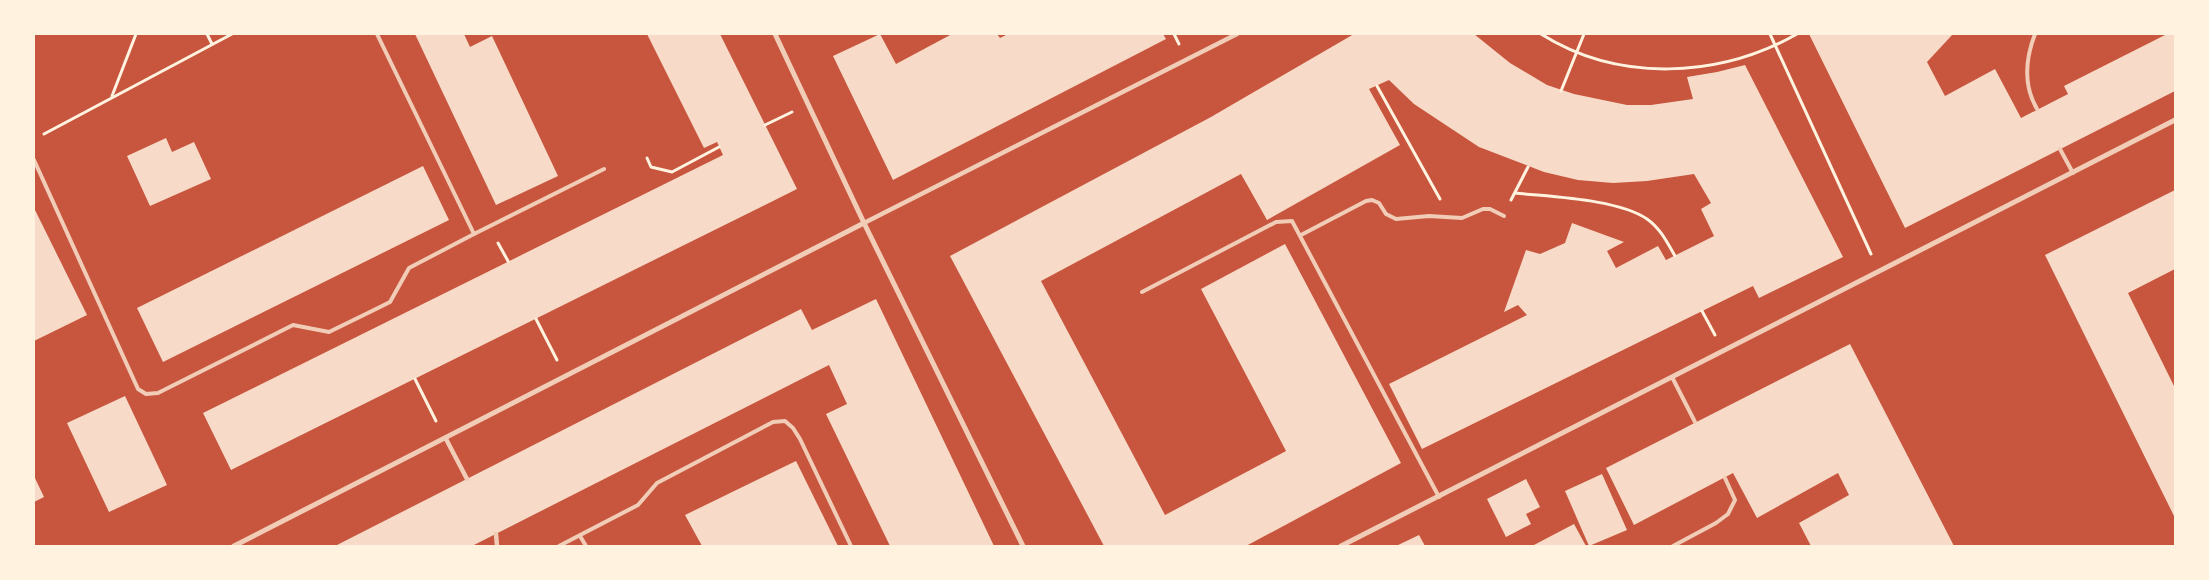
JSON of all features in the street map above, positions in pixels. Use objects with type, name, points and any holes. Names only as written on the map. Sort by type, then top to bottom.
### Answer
[{"type":"street","points":[[775,34],[864,224],[1023,546]]},
{"type":"street","points":[[234,546],[1237,34]]},
{"type":"street","points":[[1340,546],[2175,120]]},
{"type":"street","points":[[446,439],[467,479]]},
{"type":"street","points":[[496,534],[497,546]]},
{"type":"lane","points":[[377,34],[474,234]]},
{"type":"lane","points":[[2035,34],[2027,62],[2027,81],[2031,98],[2037,109]]},
{"type":"lane","points":[[2060,149],[2073,173]]},
{"type":"lane","points":[[34,160],[138,389],[146,394],[158,393],[293,325],[329,332],[368,313],[390,302],[409,268],[604,169]]},
{"type":"lane","points":[[1301,235],[1372,200],[1379,203],[1386,214],[1396,219],[1429,216],[1462,218],[1490,209],[1504,216]]},
{"type":"lane","points":[[1142,292],[1276,222],[1292,221],[1439,497]]},
{"type":"lane","points":[[1672,377],[1695,422]]},
{"type":"lane","points":[[559,546],[638,505],[657,483],[773,422],[785,421],[793,428],[800,440],[851,546]]},
{"type":"lane","points":[[1673,546],[1716,523],[1728,514],[1735,500],[1725,478]]},
{"type":"lane","points":[[580,536],[586,546]]},
{"type":"path","points":[[112,98],[136,34]]},
{"type":"path","points":[[207,34],[212,44]]},
{"type":"path","points":[[44,134],[232,34]]},
{"type":"path","points":[[1541,34],[1576,52],[1609,62],[1642,68],[1677,70],[1711,66],[1744,58],[1776,46],[1797,34]]},
{"type":"path","points":[[1560,90],[1584,34]]},
{"type":"path","points":[[1770,34],[1880,271]]},
{"type":"path","points":[[1377,86],[1451,218]]},
{"type":"path","points":[[765,125],[808,104]]},
{"type":"path","points":[[647,158],[651,167],[672,172],[719,147]]},
{"type":"path","points":[[1504,216],[1528,167]]},
{"type":"path","points":[[1515,193],[1586,201],[1631,210],[1647,219],[1658,229],[1675,256]]},
{"type":"path","points":[[1702,311],[1723,351]]},
{"type":"path","points":[[536,319],[565,376]]},
{"type":"path","points":[[415,379],[446,439]]},
{"type":"building","points":[[415,34],[464,34],[470,47],[492,36],[558,176],[496,205]]},
{"type":"building","points":[[647,34],[720,34],[797,189],[231,470],[203,413],[723,155],[717,142],[704,148]]},
{"type":"building","points":[[880,34],[896,64],[952,34],[997,34],[1000,38],[1008,34],[1163,34],[1166,39],[893,180],[833,56]]},
{"type":"building","points":[[1354,34],[1474,34],[1510,63],[1547,85],[1574,94],[1627,105],[1651,105],[1693,99],[1687,77],[1745,65],[1843,257],[1759,298],[1753,286],[1422,449],[1389,384],[1527,315],[1518,305],[1504,312],[1526,250],[1540,254],[1565,243],[1572,223],[1624,242],[1607,251],[1616,268],[1658,246],[1666,260],[1714,236],[1701,209],[1711,203],[1694,174],[1647,181],[1613,183],[1578,180],[1544,172],[1479,147],[1414,104],[1389,80],[1369,89],[1400,145],[1267,220],[1241,174],[1041,281],[1165,515],[1286,451],[1201,289],[1285,244],[1401,463],[1246,546],[1104,546],[950,256],[1211,117]]},
{"type":"building","points":[[1809,34],[1953,34],[1927,62],[1945,96],[1995,69],[2021,118],[2068,94],[2064,86],[2167,34],[2175,34],[2175,91],[1905,228]]},
{"type":"building","points":[[166,138],[172,152],[194,142],[211,179],[150,206],[127,156]]},
{"type":"building","points":[[423,166],[449,220],[163,362],[137,308]]},
{"type":"building","points":[[2175,190],[2175,269],[2128,293],[2175,388],[2175,518],[2045,255]]},
{"type":"building","points":[[34,208],[87,315],[34,341]]},
{"type":"building","points":[[876,299],[994,546],[890,546],[826,414],[847,404],[829,365],[472,546],[335,546],[801,309],[812,330]]},
{"type":"building","points":[[1850,344],[1954,546],[1811,546],[1799,523],[1849,495],[1838,473],[1757,518],[1733,473],[1634,525],[1606,468]]},
{"type":"building","points":[[125,396],[167,485],[109,512],[67,423]]},
{"type":"building","points":[[796,461],[838,546],[702,546],[685,515]]},
{"type":"building","points":[[1602,474],[1627,530],[1589,546],[1565,491]]},
{"type":"building","points":[[34,476],[44,497],[34,502]]},
{"type":"building","points":[[1526,479],[1540,507],[1526,514],[1531,524],[1506,537],[1487,499]]},
{"type":"building","points":[[1574,524],[1586,546],[1532,546]]},
{"type":"building","points":[[1419,535],[1425,546],[1396,546]]}]
